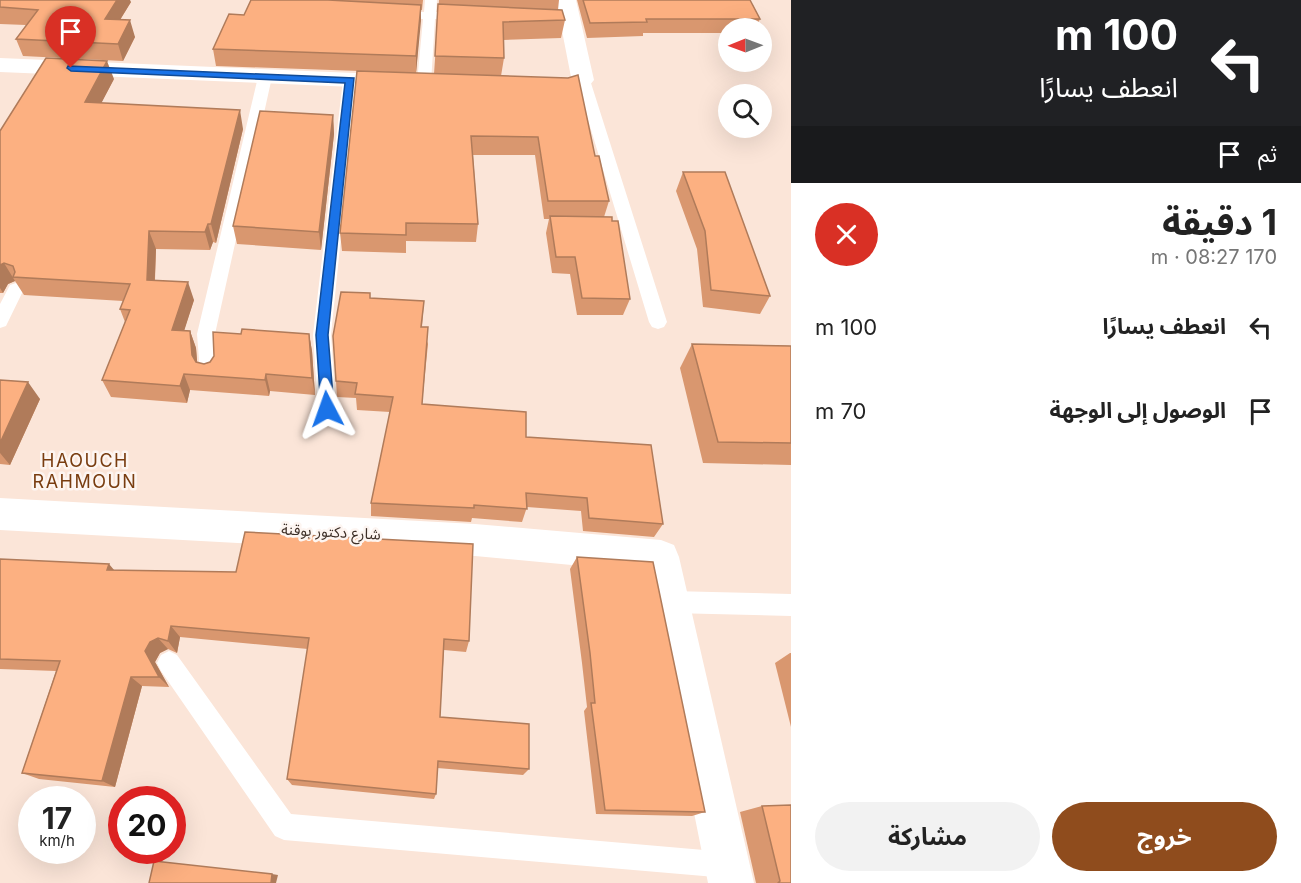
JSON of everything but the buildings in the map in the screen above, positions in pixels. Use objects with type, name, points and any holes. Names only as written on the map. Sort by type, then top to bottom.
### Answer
[{"type":"street","points":[[517,86],[564,87],[583,81],[564,22],[566,0]]},
{"type":"street","points":[[0,65],[447,83]]},
{"type":"street","name":"شارع دكتور بوقنة","points":[[0,514],[476,540],[661,557],[671,603]]},
{"type":"street","points":[[671,603],[729,874]]},
{"type":"lane","points":[[424,83],[431,0]]},
{"type":"lane","points":[[384,14],[475,18]]},
{"type":"lane","points":[[209,372],[206,334],[265,77]]},
{"type":"lane","points":[[327,409],[322,335],[350,80]]},
{"type":"lane","points":[[583,81],[658,322]]},
{"type":"lane","points":[[608,227],[628,227]]},
{"type":"lane","points":[[0,321],[16,288]]},
{"type":"lane","points":[[671,603],[791,605]]},
{"type":"lane","points":[[169,663],[284,827],[729,874]]},
{"type":"district","name":"HAOUCH RAHMOUN","points":[[85,471]]},
{"type":"route","points":[[71,68],[350,80],[322,335],[327,409]]}]
